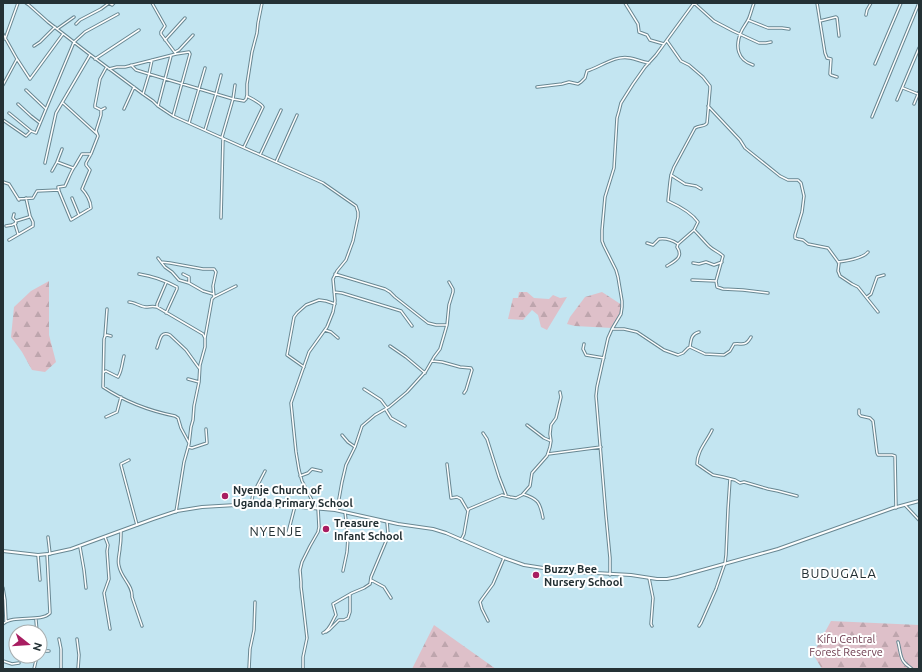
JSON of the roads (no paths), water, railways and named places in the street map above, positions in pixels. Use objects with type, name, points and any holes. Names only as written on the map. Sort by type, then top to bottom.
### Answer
[{"type":"street","points":[[5,39],[18,3]]},
{"type":"street","points":[[26,3],[95,59],[173,116],[326,185],[356,206],[358,217],[357,225],[348,256],[345,262],[338,269],[333,279],[335,304],[332,315],[325,330],[309,352],[292,397],[291,405],[296,456],[300,476],[317,508],[319,527],[318,532],[302,562],[300,570],[307,640],[303,657],[303,669]]},
{"type":"street","points":[[76,24],[80,20],[109,3],[112,5],[114,3]]},
{"type":"street","points":[[152,3],[165,27],[160,33],[175,53]]},
{"type":"street","points":[[131,65],[136,70],[244,101],[247,95],[247,84],[252,52],[262,3]]},
{"type":"street","points":[[625,3],[638,24],[639,32],[647,35],[650,40],[664,44]]},
{"type":"street","points":[[610,575],[610,558],[596,396],[608,338],[621,314],[622,301],[618,277],[602,242],[604,203],[614,168],[617,118],[620,108],[626,95],[694,3],[714,21],[762,43],[771,42]]},
{"type":"street","points":[[753,65],[745,62],[740,56],[738,47],[740,34],[748,20],[754,3]]},
{"type":"street","points":[[817,3],[825,53],[827,58],[831,59],[830,74],[837,77]]},
{"type":"street","points":[[866,15],[871,3]]},
{"type":"street","points":[[875,64],[901,3]]},
{"type":"street","points":[[872,117],[919,3]]},
{"type":"street","points":[[9,113],[31,131],[36,133],[74,42],[85,32],[118,14]]},
{"type":"street","points":[[820,21],[836,17],[839,36]]},
{"type":"street","points":[[34,46],[56,28],[74,18]]},
{"type":"street","points":[[165,40],[185,18]]},
{"type":"street","points":[[748,20],[768,28],[789,29]]},
{"type":"street","points":[[95,59],[139,30]]},
{"type":"street","points":[[3,34],[17,59],[31,79],[63,34]]},
{"type":"street","points":[[109,69],[171,56],[193,35]]},
{"type":"street","points":[[667,40],[681,61],[703,76],[710,86],[707,123],[704,126],[698,126],[695,128],[671,175],[668,201],[694,216],[698,222],[694,230],[678,244]]},
{"type":"street","points":[[897,100],[919,48]]},
{"type":"street","points":[[173,116],[190,53],[175,53]]},
{"type":"street","points":[[45,163],[56,113],[90,55]]},
{"type":"street","points":[[158,106],[171,56]]},
{"type":"street","points":[[537,87],[569,82],[576,84],[580,83],[585,78],[587,71],[615,59],[629,58],[649,64]]},
{"type":"street","points":[[3,85],[17,59]]},
{"type":"street","points":[[143,94],[152,60]]},
{"type":"street","points":[[101,110],[96,108],[95,105],[100,79],[106,67]]},
{"type":"street","points":[[189,123],[205,68]]},
{"type":"street","points":[[205,130],[221,75]]},
{"type":"street","points":[[221,218],[222,137],[233,99],[235,85]]},
{"type":"street","points":[[124,109],[134,87]]},
{"type":"street","points":[[902,88],[919,93],[914,104]]},
{"type":"street","points":[[26,90],[46,109]]},
{"type":"street","points":[[244,147],[263,107],[247,95]]},
{"type":"street","points":[[63,103],[97,134]]},
{"type":"street","points":[[18,104],[40,123]]},
{"type":"street","points":[[708,106],[740,140],[745,148],[780,176],[788,180],[800,181],[804,200],[795,238],[803,240],[808,244],[828,248],[838,262],[838,271],[840,276],[858,287],[878,312]]},
{"type":"street","points":[[101,110],[105,108]]},
{"type":"street","points":[[91,154],[82,154],[73,168],[65,186],[58,187],[71,220],[91,208],[86,192],[82,189],[90,170],[86,163],[91,154],[98,136],[97,129],[101,110]]},
{"type":"street","points":[[260,155],[281,110]]},
{"type":"street","points":[[276,162],[297,115]]},
{"type":"street","points":[[3,120],[26,136],[31,131]]},
{"type":"street","points":[[52,171],[62,149]]},
{"type":"street","points":[[57,162],[73,168]]},
{"type":"street","points":[[671,175],[685,184],[696,186],[701,189]]},
{"type":"street","points":[[3,182],[9,184],[19,200],[33,198],[37,191],[59,190]]},
{"type":"street","points":[[9,240],[33,226],[26,198]]},
{"type":"street","points":[[72,198],[79,215]]},
{"type":"street","points":[[14,214],[12,218],[16,222],[18,234]]},
{"type":"street","points":[[6,226],[12,225],[30,216]]},
{"type":"street","points":[[694,230],[709,246],[723,257],[716,281],[717,287],[720,289],[768,293]]},
{"type":"street","points":[[647,243],[653,245],[659,238],[665,238],[678,244]]},
{"type":"street","points":[[667,266],[678,258],[680,252],[677,247],[678,244]]},
{"type":"street","points":[[838,262],[862,257],[868,252]]},
{"type":"street","points":[[158,258],[179,280],[213,294]]},
{"type":"street","points":[[161,262],[203,269],[214,269],[216,272],[213,286],[214,297]]},
{"type":"street","points":[[693,263],[699,264],[706,262],[714,265],[722,262]]},
{"type":"street","points":[[139,274],[158,278],[176,286],[177,289],[166,313]]},
{"type":"street","points":[[183,274],[189,277],[189,283]]},
{"type":"street","points":[[335,274],[385,289],[428,323],[436,325],[447,324]]},
{"type":"street","points":[[867,297],[871,295],[877,278],[884,275]]},
{"type":"street","points":[[692,280],[716,281]]},
{"type":"street","points":[[157,307],[166,282]]},
{"type":"street","points":[[337,510],[346,465],[364,424],[407,392],[425,373],[441,346],[447,324],[449,305],[453,290],[449,282]]},
{"type":"street","points":[[176,512],[184,462],[189,443],[212,299],[236,286]]},
{"type":"street","points":[[334,292],[342,293],[401,311],[412,326]]},
{"type":"street","points":[[304,368],[286,355],[295,316],[304,306],[314,301],[326,301],[335,304]]},
{"type":"street","points":[[129,302],[134,302],[146,307],[157,307],[203,334],[205,338]]},
{"type":"street","points":[[107,309],[103,387],[129,401],[175,416],[178,418],[181,428],[189,443]]},
{"type":"street","points":[[612,329],[621,328],[637,332],[664,350],[678,354],[683,353],[690,347],[692,337],[694,334],[699,332]]},
{"type":"street","points":[[325,330],[331,332],[338,338]]},
{"type":"street","points":[[157,348],[160,337],[167,334],[186,350],[200,370]]},
{"type":"street","points":[[105,336],[111,336]]},
{"type":"street","points":[[690,347],[705,354],[724,355],[730,351],[734,344],[746,344],[751,337]]},
{"type":"street","points":[[584,344],[583,349],[586,355],[604,358]]},
{"type":"street","points":[[390,346],[425,373]]},
{"type":"street","points":[[104,372],[106,371],[118,377],[120,376],[124,356]]},
{"type":"street","points":[[432,362],[445,362],[460,367],[471,368],[472,370],[464,393]]},
{"type":"street","points":[[188,379],[199,382]]},
{"type":"street","points":[[364,389],[381,400],[391,418],[406,426]]},
{"type":"street","points":[[461,540],[464,534],[469,509],[502,495],[510,498],[516,498],[523,494],[530,485],[530,477],[548,454],[551,441],[551,425],[556,418],[561,397],[560,392]]},
{"type":"street","points":[[106,417],[116,412],[121,397]]},
{"type":"street","points":[[858,410],[861,416],[870,418],[873,421],[878,455],[895,456],[896,508]]},
{"type":"street","points":[[527,425],[544,438],[551,441]]},
{"type":"street","points":[[188,447],[191,448],[207,444],[206,429]]},
{"type":"street","points":[[712,430],[699,453],[697,464],[708,470],[713,475],[740,483],[744,482],[797,496]]},
{"type":"street","points":[[483,433],[507,496]]},
{"type":"street","points":[[342,435],[355,447]]},
{"type":"street","points":[[548,454],[601,447]]},
{"type":"street","points":[[128,460],[121,465],[137,525]]},
{"type":"street","points":[[447,464],[451,498],[461,498],[468,511]]},
{"type":"street","points":[[300,476],[308,473],[312,469],[321,471]]},
{"type":"street","points":[[251,505],[254,492],[265,472]]},
{"type":"street","points":[[699,626],[726,564],[730,479]]},
{"type":"street","points":[[523,494],[533,497],[536,500],[541,508],[543,518]]},
{"type":"street","points":[[3,551],[38,555],[71,550],[153,519],[176,512],[202,507],[251,505],[295,506],[337,510],[405,526],[433,529],[524,565],[556,570],[667,579],[778,549],[919,500]]},
{"type":"street","points":[[905,505],[919,520]]},
{"type":"street","points":[[288,533],[295,506]]},
{"type":"street","points":[[343,572],[348,538],[346,512]]},
{"type":"street","points":[[326,632],[336,615],[333,604],[370,584],[371,577],[387,538],[387,522]]},
{"type":"street","points":[[121,531],[118,561],[119,568],[131,590],[132,598],[142,626]]},
{"type":"street","points":[[3,624],[6,621],[45,617],[50,613],[48,537]]},
{"type":"street","points":[[106,537],[108,545],[109,579],[104,593],[110,629]]},
{"type":"street","points":[[80,546],[86,588]]},
{"type":"street","points":[[38,555],[40,580]]},
{"type":"street","points":[[488,621],[482,609],[481,601],[493,584],[504,558]]},
{"type":"street","points":[[649,577],[653,598],[652,626]]},
{"type":"street","points":[[371,580],[384,587],[392,598]]},
{"type":"street","points":[[3,588],[6,621]]},
{"type":"street","points":[[323,633],[329,630],[339,620],[345,620],[349,617],[350,595]]},
{"type":"street","points":[[249,669],[250,649],[254,630],[255,602]]},
{"type":"street","points":[[36,620],[36,624]]},
{"type":"street","points":[[60,639],[61,669]]},
{"type":"street","points":[[77,639],[79,655],[78,669]]},
{"type":"street","points":[[898,642],[904,664],[912,669]]},
{"type":"place","name":"Nyenje Church of Uganda Primary School","points":[[225,496]]},
{"type":"place","name":"Treasure Infant School","points":[[326,529]]},
{"type":"place","name":"Buzzy Bee Nursery School","points":[[536,575]]},
{"type":"district","name":"NYENJE","points":[[276,531]]},
{"type":"district","name":"BUDUGALA","points":[[839,573]]},
{"type":"park label","name":"Kifu Central Forest Reserve","points":[[846,645]]}]
